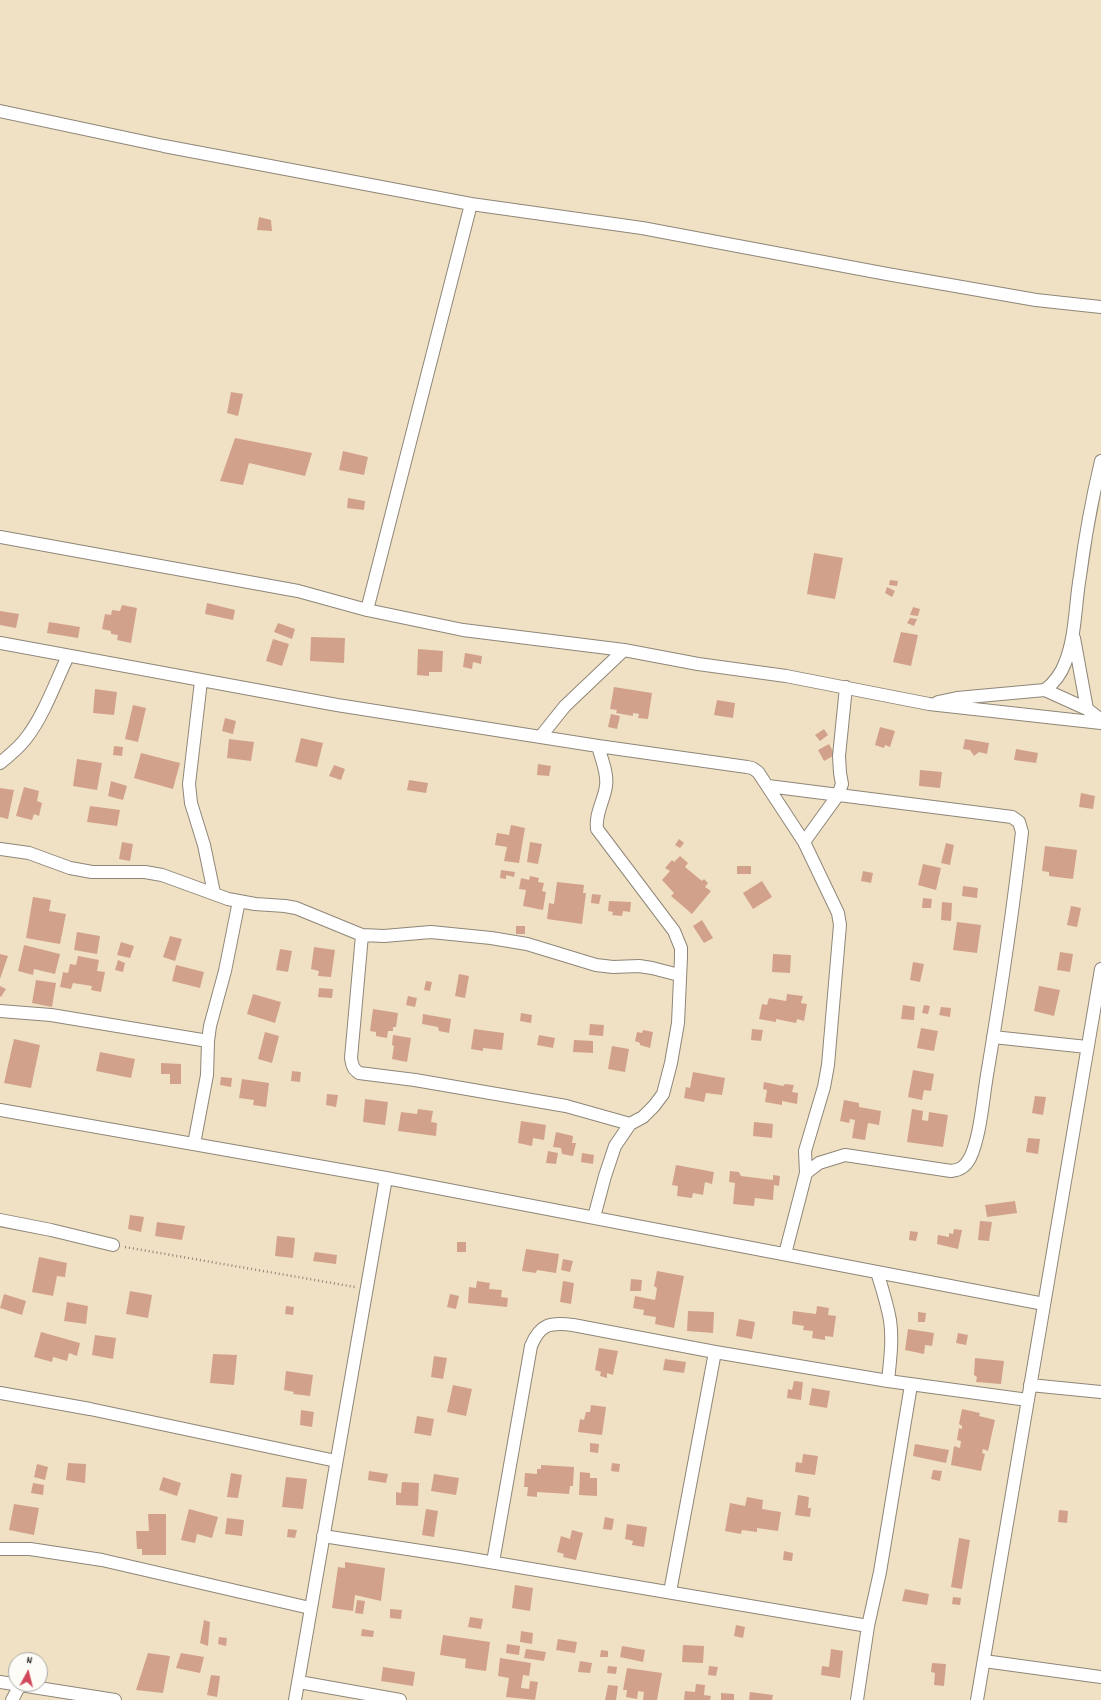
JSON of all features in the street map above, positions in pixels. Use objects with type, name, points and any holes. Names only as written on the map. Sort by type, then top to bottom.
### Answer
[{"type":"street","points":[[0,111],[164,146],[471,204],[642,228],[1036,300],[1101,307]]},
{"type":"street","points":[[367,610],[471,204]]},
{"type":"street","points":[[1045,690],[1052,685],[1060,675],[1066,662],[1101,461]]},
{"type":"street","points":[[0,537],[298,591],[367,610],[463,630],[624,650],[846,687],[929,704],[1101,721]]},
{"type":"street","points":[[1072,632],[1087,709]]},
{"type":"street","points":[[0,643],[337,705],[598,746],[752,768],[758,772],[804,842],[835,907],[840,925],[828,1065],[824,1087],[805,1152],[806,1173],[785,1254]]},
{"type":"street","points":[[541,736],[565,706],[624,650]]},
{"type":"street","points":[[0,763],[16,750],[27,737],[39,718],[68,656]]},
{"type":"street","points":[[201,681],[189,784],[191,803],[204,845],[214,893]]},
{"type":"street","points":[[804,842],[838,795],[842,784],[839,756],[846,687]]},
{"type":"street","points":[[929,704],[957,698],[1045,690],[1087,709],[1101,721]]},
{"type":"street","points":[[594,1217],[615,1146],[630,1124],[643,1117],[663,1094],[671,1063],[678,1023],[681,948],[674,931],[597,829],[597,814],[606,784],[598,746]]},
{"type":"street","points":[[768,786],[1012,817],[1019,822],[1022,832],[993,1037],[976,1138],[965,1166],[959,1170],[951,1171],[845,1155],[819,1163],[806,1173]]},
{"type":"street","points":[[0,849],[29,853],[70,868],[92,872],[145,872],[162,875],[238,901],[296,908],[362,935],[384,936],[431,932],[491,938],[526,944],[596,964],[613,967],[645,967],[679,975]]},
{"type":"street","points":[[194,1144],[207,1075],[210,1026],[224,971],[238,901]]},
{"type":"street","points":[[362,935],[351,1058],[354,1070],[360,1073],[415,1080],[566,1106],[630,1124]]},
{"type":"street","points":[[977,1700],[1101,969]]},
{"type":"street","points":[[0,1011],[51,1015],[208,1041]]},
{"type":"street","points":[[993,1037],[1087,1048]]},
{"type":"street","points":[[0,1110],[386,1178],[1044,1304]]},
{"type":"street","points":[[295,1700],[386,1178]]},
{"type":"street","points":[[0,1220],[51,1230],[113,1245]]},
{"type":"street","points":[[877,1272],[887,1304],[890,1320],[891,1347],[888,1381]]},
{"type":"street","points":[[493,1562],[531,1346],[534,1339],[544,1327],[560,1323],[715,1352],[911,1385],[1028,1400]]},
{"type":"street","points":[[670,1592],[715,1352]]},
{"type":"street","points":[[857,1700],[868,1626],[881,1564],[911,1385]]},
{"type":"street","points":[[1030,1385],[1101,1392]]},
{"type":"street","points":[[0,1393],[90,1409],[336,1461]]},
{"type":"street","points":[[323,1536],[493,1562],[868,1626]]},
{"type":"street","points":[[0,1549],[30,1549],[102,1560],[310,1608]]},
{"type":"street","points":[[984,1661],[1101,1677]]},
{"type":"street","points":[[299,1682],[400,1700]]},
{"type":"street","points":[[48,1690],[115,1700]]},
{"type":"path","points":[[113,1245],[367,1289]]},
{"type":"building","points":[[259,217],[271,220],[272,231],[257,230]]},
{"type":"building","points":[[231,392],[243,394],[238,416],[227,413]]},
{"type":"building","points":[[235,438],[312,453],[305,476],[249,463],[243,485],[220,481]]},
{"type":"building","points":[[343,451],[368,457],[364,475],[339,470]]},
{"type":"building","points":[[348,498],[365,501],[364,510],[347,508]]},
{"type":"building","points":[[814,553],[843,558],[835,599],[807,594]]},
{"type":"building","points":[[890,580],[898,581],[897,586],[889,585]]},
{"type":"building","points":[[887,587],[895,591],[892,597],[885,593]]},
{"type":"building","points":[[207,603],[235,610],[233,620],[205,614]]},
{"type":"building","points":[[122,605],[137,608],[131,643],[117,640],[118,635],[111,634],[111,631],[102,629],[105,614],[111,615],[112,610],[120,611]]},
{"type":"building","points":[[913,607],[920,609],[918,616],[910,615]]},
{"type":"building","points":[[0,611],[19,614],[16,628],[0,625]]},
{"type":"building","points":[[910,618],[917,619],[914,626],[907,623]]},
{"type":"building","points":[[49,622],[80,627],[78,638],[47,633]]},
{"type":"building","points":[[278,623],[295,629],[292,639],[274,632]]},
{"type":"building","points":[[901,632],[918,635],[911,666],[893,662]]},
{"type":"building","points":[[311,637],[345,638],[344,663],[310,661]]},
{"type":"building","points":[[273,639],[289,644],[282,666],[266,661]]},
{"type":"building","points":[[418,649],[443,651],[442,672],[429,672],[429,676],[417,675]]},
{"type":"building","points":[[465,653],[482,656],[481,664],[473,662],[472,669],[463,667]]},
{"type":"building","points":[[614,687],[652,693],[648,719],[638,718],[639,714],[633,713],[633,716],[616,713],[617,710],[610,709]]},
{"type":"building","points":[[95,689],[117,692],[114,715],[93,713]]},
{"type":"building","points":[[717,700],[735,703],[733,718],[714,715]]},
{"type":"building","points":[[133,705],[146,708],[138,742],[125,739]]},
{"type":"building","points":[[611,714],[620,716],[617,729],[608,727]]},
{"type":"building","points":[[225,718],[236,721],[233,734],[222,731]]},
{"type":"building","points":[[880,727],[895,731],[890,747],[885,745],[884,748],[875,745]]},
{"type":"building","points":[[824,729],[828,735],[820,741],[815,735]]},
{"type":"building","points":[[301,738],[323,743],[317,767],[295,762]]},
{"type":"building","points":[[229,739],[254,742],[251,761],[227,758]]},
{"type":"building","points":[[965,739],[989,743],[987,754],[979,752],[974,756],[970,750],[963,749]]},
{"type":"building","points":[[829,744],[835,755],[824,761],[818,750]]},
{"type":"building","points":[[114,746],[123,747],[122,756],[113,755]]},
{"type":"building","points":[[1016,749],[1038,753],[1036,763],[1014,760]]},
{"type":"building","points":[[141,753],[180,763],[173,789],[134,778]]},
{"type":"building","points":[[77,759],[102,763],[97,790],[73,786]]},
{"type":"building","points":[[538,764],[551,766],[549,776],[537,775]]},
{"type":"building","points":[[334,765],[345,769],[341,780],[329,776]]},
{"type":"building","points":[[920,770],[942,772],[940,788],[919,786]]},
{"type":"building","points":[[409,780],[428,783],[426,793],[407,790]]},
{"type":"building","points":[[111,781],[127,786],[123,800],[108,796]]},
{"type":"building","points":[[24,787],[39,791],[37,801],[42,803],[39,816],[34,814],[32,820],[16,816]]},
{"type":"building","points":[[0,788],[14,790],[8,819],[0,817]]},
{"type":"building","points":[[1081,793],[1095,796],[1093,809],[1079,807]]},
{"type":"building","points":[[90,806],[120,810],[117,826],[87,822]]},
{"type":"building","points":[[511,825],[525,828],[519,863],[504,861],[507,847],[495,845],[497,833],[509,835]]},
{"type":"building","points":[[679,839],[684,843],[680,848],[675,845]]},
{"type":"building","points":[[122,842],[133,844],[130,861],[119,859]]},
{"type":"building","points":[[530,842],[542,844],[538,864],[527,862]]},
{"type":"building","points":[[946,843],[954,845],[950,865],[941,863]]},
{"type":"building","points":[[1045,846],[1077,850],[1073,879],[1049,876],[1049,872],[1042,871]]},
{"type":"building","points":[[680,856],[688,863],[685,867],[702,881],[704,879],[708,883],[705,887],[711,891],[692,914],[671,896],[674,893],[662,880],[670,871],[665,868],[672,860],[674,862]]},
{"type":"building","points":[[923,864],[941,868],[936,890],[918,885]]},
{"type":"building","points":[[737,866],[751,866],[751,874],[737,874]]},
{"type":"building","points":[[501,870],[515,872],[514,877],[506,875],[506,879],[500,878]]},
{"type":"building","points":[[863,871],[873,873],[871,883],[861,881]]},
{"type":"building","points":[[530,876],[539,878],[538,882],[544,883],[542,891],[546,892],[543,910],[523,906],[526,890],[519,889],[521,878],[529,880]]},
{"type":"building","points":[[762,881],[772,897],[753,909],[743,893]]},
{"type":"building","points":[[557,882],[584,885],[583,893],[586,893],[582,924],[547,919],[549,903],[554,904]]},
{"type":"building","points":[[963,886],[978,888],[977,898],[962,896]]},
{"type":"building","points":[[592,894],[601,895],[599,904],[591,903]]},
{"type":"building","points":[[33,897],[51,900],[49,911],[66,914],[60,944],[26,938]]},
{"type":"building","points":[[923,898],[932,899],[931,908],[922,908]]},
{"type":"building","points":[[609,901],[631,902],[630,912],[623,911],[622,916],[612,915],[613,912],[608,911]]},
{"type":"building","points":[[942,902],[952,903],[951,921],[941,920]]},
{"type":"building","points":[[1071,906],[1081,908],[1077,927],[1067,925]]},
{"type":"building","points":[[702,920],[713,938],[704,943],[693,926]]},
{"type":"building","points":[[957,922],[981,925],[977,953],[953,950]]},
{"type":"building","points":[[516,926],[525,926],[525,934],[516,934]]},
{"type":"building","points":[[77,932],[100,936],[97,954],[74,950]]},
{"type":"building","points":[[170,936],[182,939],[175,961],[163,957]]},
{"type":"building","points":[[121,942],[134,946],[130,958],[117,955]]},
{"type":"building","points":[[24,945],[60,954],[55,974],[34,969],[33,975],[18,971]]},
{"type":"building","points":[[314,947],[335,950],[331,977],[318,976],[319,971],[311,969]]},
{"type":"building","points":[[280,949],[292,951],[288,972],[276,970]]},
{"type":"building","points":[[1060,952],[1073,954],[1070,972],[1057,970]]},
{"type":"building","points":[[0,954],[8,956],[0,979]]},
{"type":"building","points":[[773,954],[791,955],[790,973],[772,972]]},
{"type":"building","points":[[78,956],[99,960],[97,971],[105,972],[101,992],[91,990],[92,986],[73,983],[71,989],[60,987],[63,972],[68,973],[70,964],[76,965]]},
{"type":"building","points":[[118,960],[125,963],[123,972],[115,970]]},
{"type":"building","points":[[913,962],[924,964],[920,982],[910,980]]},
{"type":"building","points":[[176,965],[204,972],[200,988],[172,981]]},
{"type":"building","points":[[459,974],[469,976],[465,998],[455,996]]},
{"type":"building","points":[[36,980],[56,983],[52,1007],[32,1003]]},
{"type":"building","points":[[426,981],[432,982],[430,991],[424,990]]},
{"type":"building","points":[[0,986],[6,989],[1,997],[0,996]]},
{"type":"building","points":[[1039,986],[1060,990],[1054,1016],[1034,1011]]},
{"type":"building","points":[[319,988],[333,989],[332,998],[318,997]]},
{"type":"building","points":[[253,994],[281,1002],[275,1023],[247,1014]]},
{"type":"building","points":[[787,994],[803,996],[801,1003],[807,1004],[804,1021],[797,1019],[796,1023],[776,1019],[776,1022],[759,1019],[762,1004],[767,1005],[769,998],[786,1001]]},
{"type":"building","points":[[408,996],[417,998],[415,1007],[406,1005]]},
{"type":"building","points":[[903,1005],[915,1007],[914,1020],[901,1019]]},
{"type":"building","points":[[924,1005],[930,1006],[928,1014],[922,1013]]},
{"type":"building","points":[[941,1007],[951,1008],[950,1017],[939,1015]]},
{"type":"building","points":[[373,1009],[398,1013],[396,1027],[393,1027],[393,1031],[388,1031],[387,1038],[376,1036],[376,1032],[370,1031]]},
{"type":"building","points":[[521,1013],[532,1015],[531,1023],[520,1021]]},
{"type":"building","points":[[423,1014],[451,1019],[449,1033],[439,1031],[438,1027],[422,1024]]},
{"type":"building","points":[[590,1024],[604,1025],[603,1036],[589,1035]]},
{"type":"building","points":[[921,1028],[938,1031],[934,1051],[917,1048]]},
{"type":"building","points":[[474,1029],[504,1033],[502,1050],[483,1048],[483,1051],[471,1049]]},
{"type":"building","points":[[752,1029],[763,1030],[761,1041],[751,1040]]},
{"type":"building","points":[[643,1030],[653,1032],[650,1048],[640,1045],[640,1043],[635,1041],[637,1032],[642,1033]]},
{"type":"building","points":[[265,1032],[279,1036],[272,1063],[258,1059]]},
{"type":"building","points":[[393,1035],[411,1038],[407,1062],[392,1059],[394,1046],[392,1045]]},
{"type":"building","points":[[539,1035],[555,1038],[553,1048],[537,1045]]},
{"type":"building","points":[[14,1039],[40,1045],[31,1088],[4,1083]]},
{"type":"building","points":[[574,1040],[593,1041],[593,1053],[573,1052]]},
{"type":"building","points":[[612,1046],[629,1049],[625,1072],[608,1069]]},
{"type":"building","points":[[100,1052],[135,1059],[131,1078],[96,1071]]},
{"type":"building","points":[[161,1063],[181,1064],[181,1084],[170,1084],[170,1074],[161,1074]]},
{"type":"building","points":[[913,1070],[934,1074],[931,1091],[924,1090],[922,1100],[908,1097]]},
{"type":"building","points":[[292,1071],[301,1072],[300,1082],[291,1081]]},
{"type":"building","points":[[693,1072],[725,1078],[722,1095],[706,1093],[704,1102],[684,1098],[686,1087],[690,1088]]},
{"type":"building","points":[[221,1077],[232,1078],[231,1087],[220,1085]]},
{"type":"building","points":[[242,1079],[269,1083],[266,1107],[253,1105],[254,1100],[239,1098]]},
{"type":"building","points":[[764,1082],[783,1086],[785,1084],[794,1085],[792,1092],[798,1093],[797,1104],[782,1101],[782,1105],[765,1102],[767,1090],[763,1089]]},
{"type":"building","points":[[327,1094],[338,1095],[336,1107],[326,1105]]},
{"type":"building","points":[[1035,1096],[1046,1097],[1043,1115],[1032,1113]]},
{"type":"building","points":[[365,1099],[388,1102],[385,1125],[363,1122]]},
{"type":"building","points":[[844,1100],[859,1103],[859,1107],[881,1111],[879,1125],[868,1123],[865,1140],[852,1138],[855,1120],[850,1119],[849,1123],[840,1121]]},
{"type":"building","points":[[418,1109],[433,1111],[431,1122],[437,1123],[436,1136],[398,1131],[401,1112],[417,1114]]},
{"type":"building","points":[[912,1109],[923,1111],[922,1120],[928,1121],[929,1112],[948,1115],[943,1147],[907,1142]]},
{"type":"building","points":[[521,1121],[546,1125],[544,1140],[533,1138],[532,1146],[518,1143]]},
{"type":"building","points":[[754,1122],[773,1124],[772,1138],[753,1136]]},
{"type":"building","points":[[556,1132],[573,1136],[572,1143],[576,1143],[573,1156],[562,1154],[561,1148],[553,1147]]},
{"type":"building","points":[[1028,1138],[1040,1139],[1038,1154],[1026,1152]]},
{"type":"building","points":[[548,1151],[558,1153],[556,1164],[546,1163]]},
{"type":"building","points":[[582,1153],[594,1155],[593,1164],[581,1162]]},
{"type":"building","points":[[676,1165],[714,1172],[712,1184],[705,1182],[703,1195],[693,1193],[692,1198],[677,1196],[678,1186],[672,1185]]},
{"type":"building","points":[[730,1171],[739,1172],[741,1176],[773,1180],[773,1175],[780,1176],[779,1186],[774,1185],[773,1200],[755,1198],[754,1206],[733,1204],[735,1183],[729,1182]]},
{"type":"building","points":[[1015,1201],[1017,1213],[987,1217],[985,1205]]},
{"type":"building","points":[[130,1215],[144,1217],[141,1232],[128,1229]]},
{"type":"building","points":[[980,1221],[992,1222],[989,1241],[978,1240]]},
{"type":"building","points":[[157,1222],[185,1226],[182,1240],[155,1236]]},
{"type":"building","points":[[954,1229],[962,1230],[958,1249],[937,1244],[938,1235],[949,1237],[949,1233],[953,1234]]},
{"type":"building","points":[[910,1231],[918,1232],[916,1241],[909,1240]]},
{"type":"building","points":[[277,1236],[295,1238],[293,1258],[275,1256]]},
{"type":"building","points":[[457,1242],[466,1242],[466,1252],[457,1252]]},
{"type":"building","points":[[526,1249],[559,1254],[556,1273],[537,1270],[536,1273],[522,1271]]},
{"type":"building","points":[[315,1252],[337,1255],[336,1264],[313,1261]]},
{"type":"building","points":[[39,1257],[67,1263],[65,1277],[57,1276],[53,1296],[32,1292]]},
{"type":"building","points":[[563,1259],[573,1261],[570,1272],[561,1270]]},
{"type":"building","points":[[657,1271],[684,1276],[674,1328],[655,1324],[656,1317],[643,1315],[644,1310],[633,1308],[635,1296],[655,1300],[657,1288],[654,1286]]},
{"type":"building","points":[[631,1279],[642,1280],[641,1291],[630,1291]]},
{"type":"building","points":[[477,1281],[490,1283],[489,1289],[502,1290],[501,1297],[508,1298],[507,1307],[468,1303],[469,1287],[476,1288]]},
{"type":"building","points":[[563,1281],[574,1283],[571,1304],[560,1302]]},
{"type":"building","points":[[130,1291],[152,1295],[148,1318],[126,1314]]},
{"type":"building","points":[[4,1294],[26,1301],[22,1315],[0,1308]]},
{"type":"building","points":[[450,1294],[459,1296],[456,1309],[447,1307]]},
{"type":"building","points":[[67,1302],[88,1306],[86,1324],[64,1321]]},
{"type":"building","points":[[286,1306],[294,1307],[293,1315],[285,1314]]},
{"type":"building","points":[[817,1306],[829,1308],[828,1315],[836,1316],[833,1337],[825,1336],[825,1340],[812,1338],[813,1331],[803,1330],[804,1326],[792,1324],[793,1311],[816,1314]]},
{"type":"building","points":[[688,1311],[714,1312],[713,1333],[687,1331]]},
{"type":"building","points":[[918,1312],[926,1313],[925,1322],[918,1322]]},
{"type":"building","points":[[739,1319],[755,1322],[752,1339],[736,1336]]},
{"type":"building","points":[[908,1329],[934,1333],[932,1346],[925,1345],[924,1354],[905,1350]]},
{"type":"building","points":[[41,1332],[80,1343],[77,1356],[69,1353],[67,1361],[53,1357],[52,1362],[34,1357]]},
{"type":"building","points":[[958,1333],[968,1335],[966,1345],[956,1343]]},
{"type":"building","points":[[95,1335],[116,1338],[113,1359],[92,1355]]},
{"type":"building","points":[[599,1348],[618,1351],[613,1375],[607,1373],[607,1378],[600,1376],[601,1372],[595,1370]]},
{"type":"building","points":[[213,1354],[237,1355],[234,1385],[210,1383]]},
{"type":"building","points":[[434,1356],[447,1358],[443,1379],[431,1377]]},
{"type":"building","points":[[975,1358],[1004,1361],[1001,1384],[976,1382],[977,1377],[974,1375]]},
{"type":"building","points":[[665,1359],[686,1362],[684,1373],[663,1370]]},
{"type":"building","points":[[286,1371],[313,1375],[310,1396],[293,1394],[294,1392],[284,1390]]},
{"type":"building","points":[[794,1381],[803,1382],[801,1400],[787,1398],[788,1389],[792,1390]]},
{"type":"building","points":[[453,1385],[472,1389],[466,1416],[447,1412]]},
{"type":"building","points":[[812,1388],[830,1391],[827,1408],[809,1405]]},
{"type":"building","points":[[591,1405],[606,1407],[602,1435],[578,1432],[580,1419],[584,1420],[586,1412],[590,1412]]},
{"type":"building","points":[[962,1409],[980,1413],[979,1416],[995,1420],[988,1451],[983,1449],[982,1453],[985,1454],[981,1471],[951,1465],[954,1446],[960,1448],[961,1441],[957,1440],[959,1428],[962,1429],[962,1426],[959,1424]]},
{"type":"building","points":[[301,1410],[314,1412],[312,1427],[300,1425]]},
{"type":"building","points":[[417,1416],[434,1419],[431,1436],[414,1433]]},
{"type":"building","points":[[590,1443],[599,1444],[598,1453],[590,1452]]},
{"type":"building","points":[[915,1444],[949,1450],[946,1463],[913,1456]]},
{"type":"building","points":[[803,1454],[818,1456],[815,1475],[795,1472],[796,1462],[802,1463]]},
{"type":"building","points":[[68,1463],[86,1464],[85,1483],[66,1480]]},
{"type":"building","points":[[612,1463],[620,1464],[619,1472],[611,1471]]},
{"type":"building","points":[[37,1464],[48,1467],[45,1480],[34,1477]]},
{"type":"building","points":[[541,1465],[574,1467],[573,1486],[570,1486],[569,1494],[537,1492],[537,1497],[527,1496],[528,1487],[524,1487],[525,1473],[537,1474],[537,1469],[541,1469]]},
{"type":"building","points":[[933,1470],[942,1471],[940,1481],[931,1479]]},
{"type":"building","points":[[369,1471],[388,1474],[386,1483],[368,1480]]},
{"type":"building","points":[[580,1472],[590,1473],[590,1478],[597,1478],[597,1496],[579,1495]]},
{"type":"building","points":[[231,1473],[242,1475],[238,1498],[227,1497]]},
{"type":"building","points":[[434,1474],[459,1478],[456,1495],[431,1491]]},
{"type":"building","points":[[163,1477],[181,1483],[177,1496],[159,1490]]},
{"type":"building","points":[[286,1477],[307,1479],[303,1509],[282,1507]]},
{"type":"building","points":[[402,1482],[419,1483],[418,1506],[396,1505],[396,1492],[401,1493]]},
{"type":"building","points":[[33,1483],[44,1485],[43,1495],[31,1493]]},
{"type":"building","points":[[798,1495],[809,1497],[808,1508],[811,1508],[810,1517],[795,1515]]},
{"type":"building","points":[[747,1497],[763,1500],[762,1509],[781,1512],[778,1531],[757,1528],[757,1532],[742,1530],[741,1534],[725,1531],[730,1503],[745,1506]]},
{"type":"building","points":[[14,1504],[39,1508],[34,1535],[9,1530]]},
{"type":"building","points":[[189,1509],[218,1517],[212,1538],[197,1534],[195,1543],[181,1540]]},
{"type":"building","points":[[426,1509],[438,1511],[434,1537],[422,1535]]},
{"type":"building","points":[[1059,1510],[1068,1511],[1067,1523],[1058,1522]]},
{"type":"building","points":[[148,1514],[166,1514],[166,1555],[142,1555],[142,1549],[137,1549],[136,1531],[149,1531]]},
{"type":"building","points":[[605,1517],[614,1519],[612,1530],[603,1529]]},
{"type":"building","points":[[227,1518],[244,1520],[242,1536],[225,1534]]},
{"type":"building","points":[[627,1524],[647,1527],[644,1547],[632,1545],[633,1541],[625,1539]]},
{"type":"building","points":[[288,1529],[297,1530],[295,1538],[287,1537]]},
{"type":"building","points":[[572,1530],[583,1533],[576,1560],[563,1557],[564,1554],[557,1552],[561,1536],[570,1539]]},
{"type":"building","points":[[959,1538],[970,1540],[962,1589],[951,1587]]},
{"type":"building","points":[[784,1551],[793,1553],[792,1561],[783,1560]]},
{"type":"building","points":[[345,1562],[385,1568],[381,1601],[355,1595],[353,1611],[332,1608],[338,1567],[345,1568]]},
{"type":"building","points":[[515,1585],[533,1588],[530,1611],[512,1608]]},
{"type":"building","points":[[905,1589],[929,1594],[927,1605],[902,1601]]},
{"type":"building","points":[[953,1597],[961,1598],[960,1605],[952,1604]]},
{"type":"building","points":[[357,1600],[365,1601],[363,1614],[355,1613]]},
{"type":"building","points":[[390,1609],[402,1610],[401,1619],[390,1618]]},
{"type":"building","points":[[470,1617],[483,1619],[481,1629],[468,1627]]},
{"type":"building","points":[[204,1620],[210,1622],[208,1646],[200,1643]]},
{"type":"building","points":[[736,1625],[745,1627],[743,1638],[734,1636]]},
{"type":"building","points":[[362,1629],[374,1631],[373,1637],[361,1636]]},
{"type":"building","points":[[521,1631],[533,1633],[532,1644],[520,1642]]},
{"type":"building","points":[[443,1635],[490,1642],[486,1671],[465,1668],[466,1659],[440,1655]]},
{"type":"building","points":[[219,1637],[227,1638],[226,1646],[218,1644]]},
{"type":"building","points":[[558,1639],[577,1642],[575,1653],[556,1650]]},
{"type":"building","points":[[507,1644],[520,1646],[519,1655],[506,1653]]},
{"type":"building","points":[[683,1645],[704,1646],[703,1663],[682,1662]]},
{"type":"building","points":[[622,1646],[645,1650],[643,1662],[620,1657]]},
{"type":"building","points":[[526,1649],[546,1652],[544,1661],[524,1658]]},
{"type":"building","points":[[831,1649],[843,1651],[840,1678],[821,1675],[822,1666],[829,1667]]},
{"type":"building","points":[[601,1650],[608,1651],[608,1657],[600,1657]]},
{"type":"building","points":[[148,1653],[170,1656],[163,1693],[136,1690]]},
{"type":"building","points":[[181,1653],[204,1657],[200,1673],[176,1668]]},
{"type":"building","points":[[500,1658],[531,1663],[529,1676],[523,1675],[521,1688],[529,1689],[530,1681],[538,1682],[535,1700],[506,1697],[509,1678],[498,1676]]},
{"type":"building","points":[[580,1661],[592,1663],[590,1673],[578,1672]]},
{"type":"building","points":[[932,1663],[946,1664],[944,1686],[934,1685],[935,1673],[931,1672]]},
{"type":"building","points":[[608,1666],[617,1667],[616,1674],[607,1673]]},
{"type":"building","points":[[709,1666],[718,1667],[716,1676],[708,1675]]},
{"type":"building","points":[[383,1667],[415,1672],[413,1686],[381,1681]]},
{"type":"building","points":[[627,1668],[662,1673],[657,1700],[643,1700],[644,1692],[638,1691],[637,1699],[626,1697],[627,1690],[623,1690]]},
{"type":"building","points":[[211,1675],[220,1676],[217,1697],[207,1695]]},
{"type":"building","points":[[696,1684],[705,1685],[704,1695],[711,1696],[710,1700],[684,1700],[685,1691],[695,1692]]},
{"type":"building","points":[[608,1685],[618,1686],[616,1700],[605,1700]]},
{"type":"building","points":[[750,1692],[773,1695],[772,1700],[749,1700]]},
{"type":"building","points":[[721,1693],[734,1694],[734,1700],[721,1700]]}]
